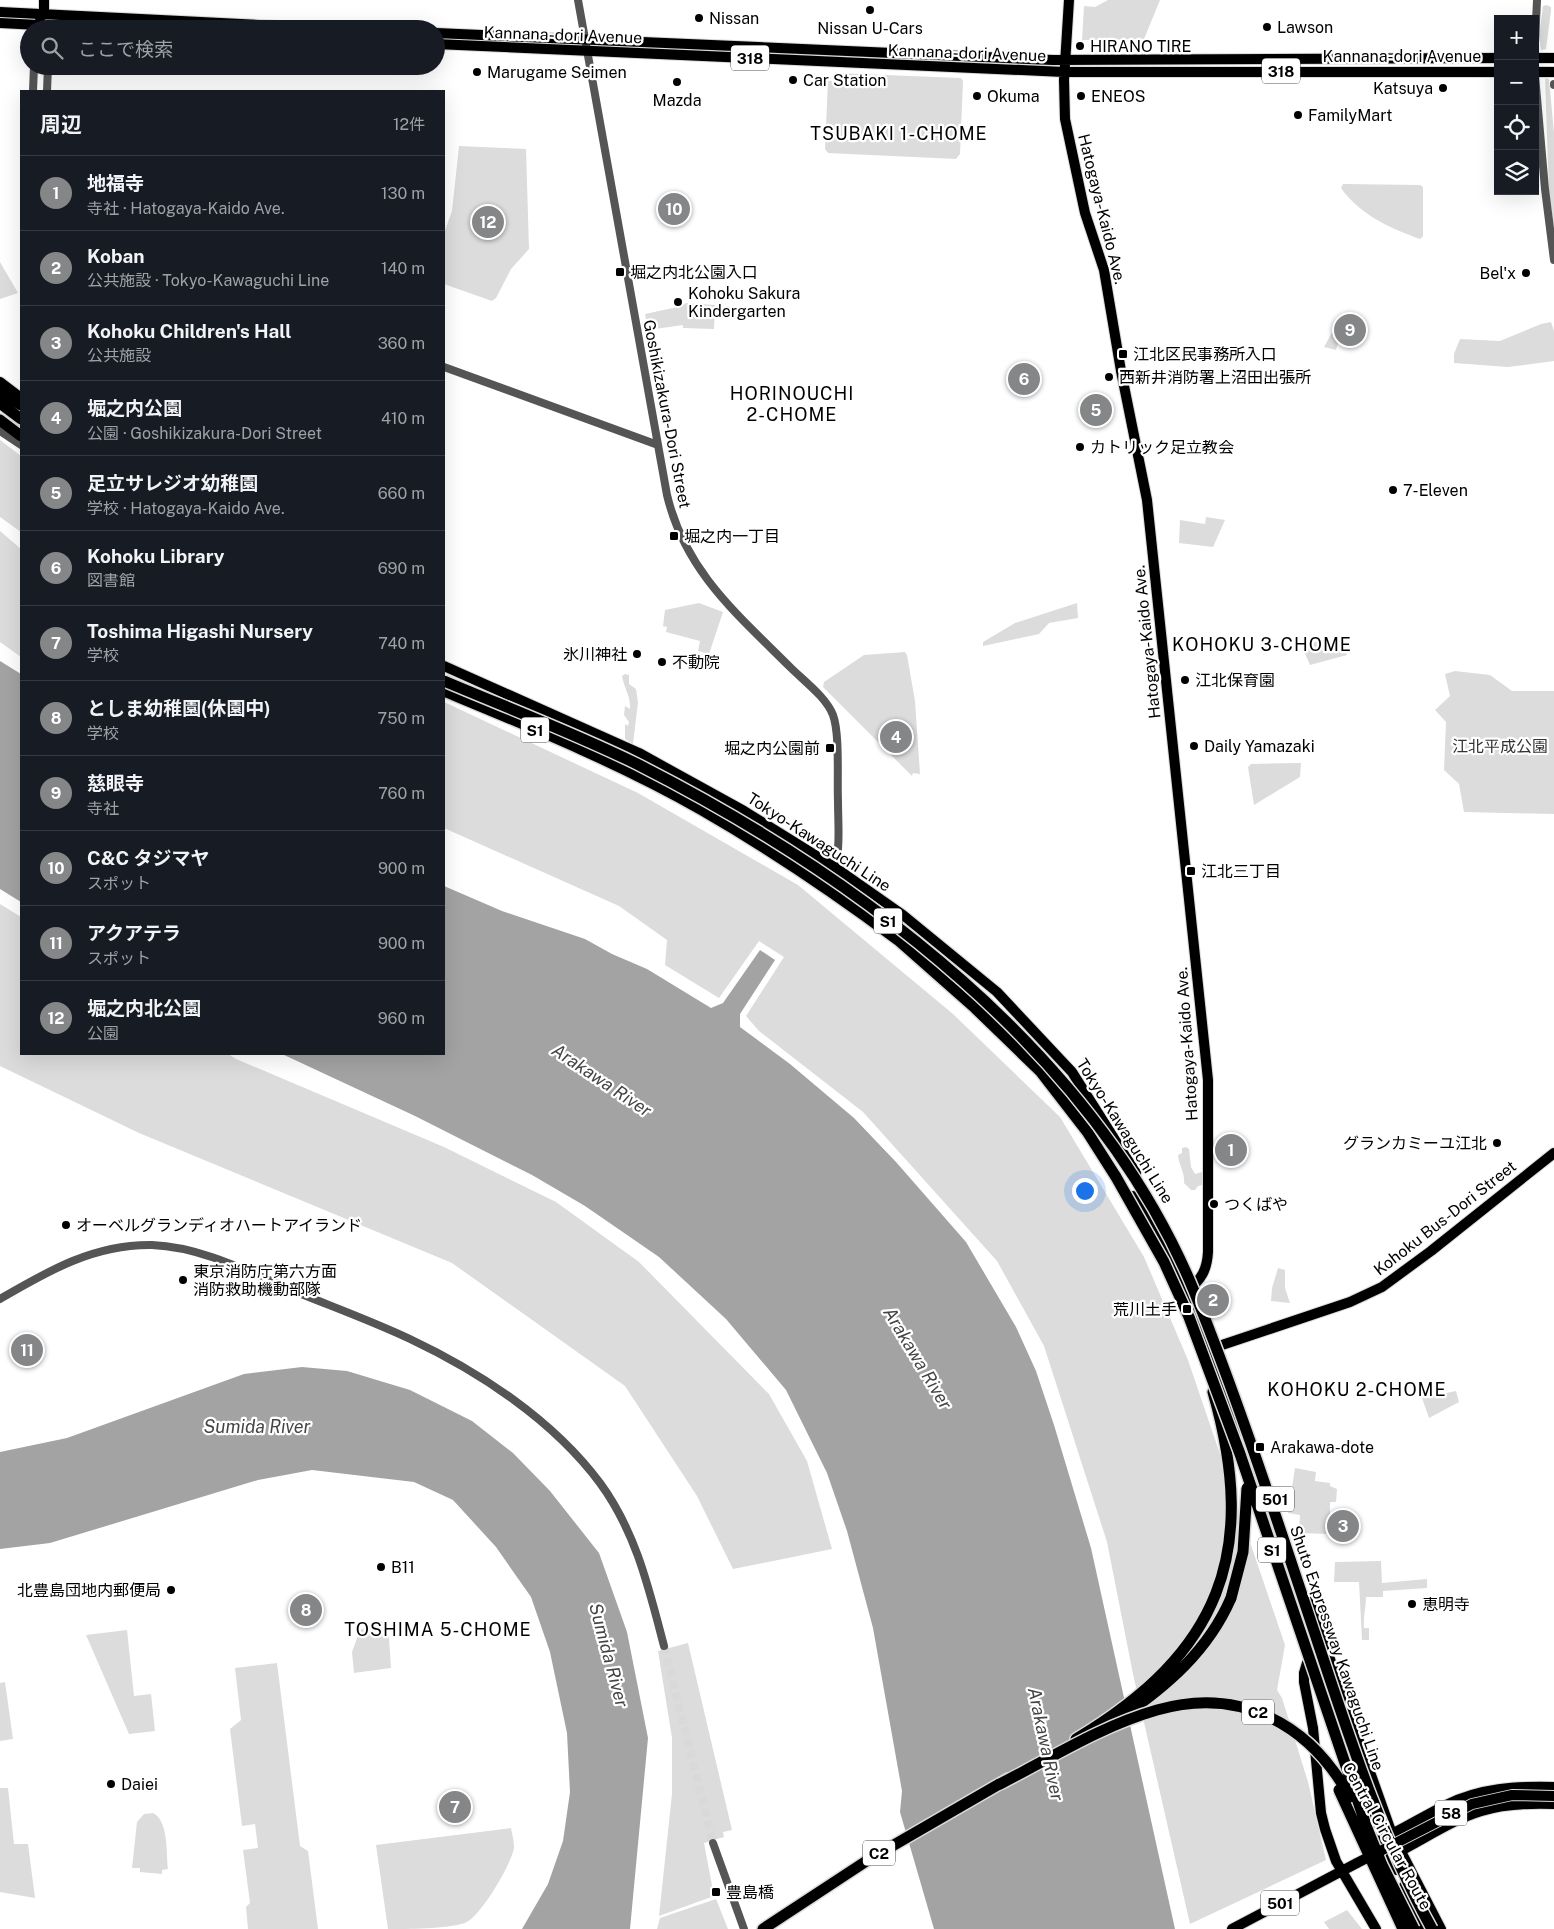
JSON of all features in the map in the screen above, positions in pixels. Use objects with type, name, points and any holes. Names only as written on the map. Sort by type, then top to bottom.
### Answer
[{"type":"highway","points":[[0,391],[20,404]]},
{"type":"highway","points":[[0,403],[20,418]]},
{"type":"highway","points":[[0,420],[20,435]]},
{"type":"highway","points":[[0,425],[20,440]]},
{"type":"highway","name":"Shuto Expressway Kawaguchi Line","points":[[445,681],[633,762],[771,838],[861,900],[932,956],[1028,1043],[1096,1123],[1132,1176],[1163,1228],[1201,1310],[1260,1472],[1364,1780],[1400,1868],[1432,1929]]},
{"type":"highway","name":"Shuto Expressway Kawaguchi Line","points":[[445,691],[626,770],[700,809],[763,846],[898,940],[1019,1048],[1064,1099],[1088,1133],[1150,1235],[1184,1303],[1240,1454],[1367,1828],[1382,1865],[1414,1929]]},
{"type":"highway","name":"Central Circular Route","points":[[770,1929],[870,1863],[1110,1724],[1168,1682],[1201,1649],[1222,1617],[1231,1598],[1243,1552],[1248,1502],[1238,1430],[1201,1310]]},
{"type":"highway","name":"Shuto Expressway Kawaguchi Line","points":[[1001,1787],[1079,1737],[1130,1701],[1176,1657],[1196,1632],[1213,1602],[1229,1550],[1232,1498],[1222,1431],[1194,1330]]},
{"type":"highway","name":"Central Circular Route","points":[[763,1929],[868,1860],[1096,1734],[1158,1710],[1201,1703],[1228,1705],[1252,1710],[1275,1719],[1297,1732],[1330,1765],[1351,1798],[1420,1929]]},
{"type":"highway","name":"Central Circular Route","points":[[1001,1787],[1112,1732],[1160,1714],[1185,1709],[1211,1707],[1236,1710],[1264,1718],[1295,1735],[1326,1768],[1349,1809],[1403,1929]]},
{"type":"main road","points":[[44,0],[44,13],[47,20]]},
{"type":"main road","name":"Hatogaya-Kaido Ave.","points":[[1069,0],[1064,72],[1064,106],[1068,136],[1085,213],[1104,270],[1121,371],[1145,486],[1208,1080],[1208,1252],[1205,1271],[1195,1285]]},
{"type":"main road","points":[[0,12],[174,20]]},
{"type":"main road","points":[[40,20],[44,13]]},
{"type":"main road","points":[[0,23],[20,25]]},
{"type":"main road","name":"Kannana-dori Avenue","points":[[445,33],[1065,60],[1494,58]]},
{"type":"main road","name":"Kannana-dori Avenue","points":[[445,44],[1064,72],[1494,72]]},
{"type":"main road","points":[[1539,58],[1554,58]]},
{"type":"main road","points":[[1539,74],[1554,72]]},
{"type":"main road","points":[[0,382],[20,397]]},
{"type":"main road","points":[[0,415],[20,430]]},
{"type":"main road","name":"Tokyo-Kawaguchi Line","points":[[445,666],[640,753],[744,811],[836,868],[903,916],[997,992],[1072,1072],[1144,1188],[1167,1227],[1195,1285],[1213,1348]]},
{"type":"main road","name":"Tokyo-Kawaguchi Line","points":[[445,686],[624,762],[778,851],[895,934],[987,1010],[1062,1088],[1122,1178],[1155,1233],[1213,1348]]},
{"type":"main road","name":"Kohoku Bus-Dori Street","points":[[1213,1348],[1350,1302],[1390,1282],[1554,1153]]},
{"type":"main road","points":[[1184,1292],[1195,1285]]},
{"type":"main road","name":"501","points":[[1213,1348],[1254,1436],[1328,1654],[1392,1834],[1400,1851]]},
{"type":"main road","name":"501","points":[[1213,1348],[1252,1458],[1317,1657]]},
{"type":"main road","points":[[1328,1654],[1317,1657],[1307,1663],[1304,1674],[1313,1728],[1321,1813],[1330,1846],[1342,1871],[1376,1929]]},
{"type":"main road","points":[[1317,1657],[1382,1839],[1425,1929]]},
{"type":"main road","name":"58","points":[[1382,1839],[1446,1805],[1481,1792],[1517,1787],[1554,1788]]},
{"type":"main road","name":"58","points":[[1342,1871],[1472,1804],[1512,1795],[1554,1796]]},
{"type":"main road","name":"58","points":[[1390,1856],[1450,1822],[1486,1808],[1521,1803],[1554,1804]]},
{"type":"main road","points":[[1400,1851],[1441,1929]]},
{"type":"main road","name":"501","points":[[1232,1929],[1342,1871]]},
{"type":"street","name":"Goshikizakura-Dori Street","points":[[578,0],[658,445],[672,513],[692,559],[711,587],[810,687],[827,705],[834,717],[838,818],[836,868]]},
{"type":"street","points":[[1536,15],[1537,0]]},
{"type":"street","points":[[32,90],[33,75]]},
{"type":"street","points":[[47,90],[48,75]]},
{"type":"street","points":[[1538,105],[1554,260]]},
{"type":"street","points":[[445,367],[658,445]]},
{"type":"street","points":[[0,431],[20,444]]},
{"type":"street","points":[[828,885],[836,868]]},
{"type":"street","points":[[0,1299],[62,1264],[84,1255],[119,1247],[152,1245],[180,1248],[222,1261],[411,1339],[476,1375],[533,1416],[560,1439],[599,1483],[625,1524],[637,1549],[664,1646]]},
{"type":"street","points":[[713,1843],[744,1929]]},
{"type":"green space","points":[[1108,0],[1160,0],[1144,39],[1082,40],[1084,6],[1095,7]]},
{"type":"green space","points":[[1543,6],[1551,7],[1551,11],[1546,49],[1541,50],[1539,36]]},
{"type":"green space","points":[[834,73],[961,78],[963,81],[960,154],[956,159],[828,153],[825,149],[828,81],[834,81]]},
{"type":"green space","points":[[1545,78],[1549,79],[1554,133],[1554,228],[1549,192]]},
{"type":"green space","points":[[459,146],[526,149],[529,249],[511,269],[496,298],[492,301],[445,284],[445,230],[452,211]]},
{"type":"green space","points":[[1343,184],[1420,185],[1423,187],[1423,236],[1420,239],[1376,220],[1357,206],[1341,188]]},
{"type":"green space","points":[[0,262],[18,293],[0,299]]},
{"type":"green space","points":[[686,303],[715,305],[714,329],[683,328],[683,325],[648,330],[645,314],[682,306]]},
{"type":"green space","points":[[1342,314],[1349,317],[1347,322],[1344,322],[1336,350],[1324,347]]},
{"type":"green space","points":[[1551,322],[1554,331],[1554,361],[1508,367],[1454,363],[1454,354],[1460,339],[1500,341],[1541,324]]},
{"type":"green space","points":[[0,440],[20,455],[20,531],[0,517]]},
{"type":"green space","points":[[1206,517],[1225,520],[1213,547],[1179,543],[1180,520],[1205,524]]},
{"type":"green space","points":[[0,531],[20,548],[20,656],[0,642]]},
{"type":"green space","points":[[699,603],[723,612],[709,654],[698,651],[700,641],[666,632],[667,627],[663,626],[665,610]]},
{"type":"green space","points":[[1077,603],[1078,618],[1049,623],[1039,634],[983,646],[983,642],[1015,623]]},
{"type":"green space","points":[[1326,639],[1343,647],[1347,655],[1310,665],[1303,649],[1304,645]]},
{"type":"green space","points":[[905,652],[915,701],[920,774],[913,773],[912,776],[823,687],[824,682],[864,655]]},
{"type":"green space","name":"江北平成公園","points":[[1455,671],[1490,675],[1512,691],[1554,691],[1554,814],[1464,812],[1459,784],[1444,770],[1446,722],[1435,710],[1450,696],[1445,674]]},
{"type":"green space","points":[[625,674],[629,675],[629,684],[636,689],[638,702],[633,744],[625,739],[625,724],[628,726],[629,722],[624,715],[625,706],[630,709],[630,705],[622,676]]},
{"type":"green space","points":[[445,702],[638,793],[798,885],[953,1014],[1060,1117],[1144,1257],[1188,1360],[1285,1645],[1277,1690],[1282,1698],[1308,1782],[1326,1860],[1190,1924],[1133,1674],[1107,1542],[1044,1346],[997,1261],[863,1112],[759,1031],[746,1016],[784,957],[759,941],[719,998],[665,965],[667,940],[619,906],[445,828]]},
{"type":"green space","points":[[1301,763],[1300,777],[1254,805],[1248,767],[1251,764]]},
{"type":"green space","points":[[0,904],[20,916],[20,1055],[230,1055],[444,1147],[556,1202],[639,1262],[769,1394],[807,1461],[832,1549],[733,1569],[697,1496],[625,1386],[452,1263],[139,1133],[0,1066]]},
{"type":"green space","points":[[1186,1147],[1189,1149],[1191,1167],[1195,1174],[1202,1172],[1205,1168],[1203,1185],[1198,1186],[1195,1190],[1191,1190],[1184,1183],[1178,1155],[1182,1153],[1182,1148]]},
{"type":"green space","points":[[1278,1268],[1285,1270],[1285,1288],[1290,1303],[1271,1301],[1272,1288]]},
{"type":"green space","points":[[1456,1391],[1459,1402],[1429,1418],[1422,1398]]},
{"type":"green space","points":[[1295,1468],[1316,1472],[1315,1481],[1330,1483],[1330,1486],[1337,1489],[1336,1502],[1330,1502],[1330,1534],[1299,1533],[1300,1515],[1288,1513]]},
{"type":"green space","points":[[1381,1561],[1382,1583],[1427,1579],[1427,1588],[1383,1591],[1383,1597],[1366,1597],[1364,1628],[1369,1628],[1369,1640],[1362,1640],[1359,1582],[1334,1582],[1335,1562]]},
{"type":"green space","points":[[382,1621],[389,1638],[391,1668],[354,1673],[352,1652],[360,1630]]},
{"type":"green space","points":[[127,1630],[134,1696],[151,1694],[155,1731],[129,1734],[86,1635]]},
{"type":"green space","points":[[688,1643],[732,1830],[723,1832],[724,1837],[704,1843],[714,1896],[659,1916],[672,1794],[672,1738],[658,1651]]},
{"type":"green space","points":[[277,1663],[300,1846],[308,1851],[318,1929],[248,1929],[246,1907],[250,1903],[243,1850],[258,1848],[255,1824],[242,1826],[230,1729],[241,1720],[235,1668]]},
{"type":"green space","points":[[5,1682],[13,1739],[0,1741],[0,1683]]},
{"type":"green space","points":[[0,1788],[8,1788],[14,1844],[28,1844],[35,1898],[0,1892]]},
{"type":"green space","points":[[153,1813],[162,1823],[166,1838],[168,1869],[162,1870],[162,1874],[140,1872],[140,1868],[132,1868],[137,1822],[144,1814]]},
{"type":"green space","points":[[511,1828],[514,1847],[508,1864],[487,1901],[471,1919],[465,1923],[448,1926],[388,1929],[376,1845]]},
{"type":"green space","points":[[716,1899],[728,1929],[657,1929],[660,1918]]},
{"type":"green space","points":[[1347,1910],[1362,1929],[1329,1929],[1324,1922]]},
{"type":"water","points":[[0,661],[20,673],[20,901],[0,889]]},
{"type":"water","name":"Arakawa River","points":[[445,886],[502,911],[585,939],[612,954],[647,969],[711,1008],[723,1003],[760,950],[775,960],[740,1014],[740,1027],[790,1064],[854,1118],[896,1162],[966,1242],[1016,1327],[1036,1371],[1091,1548],[1175,1929],[934,1929],[900,1812],[902,1791],[873,1628],[847,1531],[827,1473],[786,1390],[726,1319],[659,1257],[585,1206],[532,1175],[415,1116],[284,1055],[445,1055]]},
{"type":"water","name":"Sumida River","points":[[302,1367],[347,1371],[410,1390],[472,1421],[513,1453],[550,1491],[599,1553],[627,1632],[648,1738],[630,1929],[522,1929],[548,1884],[563,1841],[570,1792],[567,1733],[550,1652],[531,1597],[496,1547],[453,1500],[414,1482],[312,1470],[258,1480],[50,1543],[0,1549],[0,1452],[67,1438],[244,1374]]},
{"type":"tunnel","points":[[664,1646],[713,1843]]},
{"type":"place","name":"Nissan U-Cars","points":[[870,10]]},
{"type":"place","name":"Nissan","points":[[699,18]]},
{"type":"place","name":"Lawson","points":[[1267,27]]},
{"type":"place","name":"HIRANO TIRE","points":[[1080,46]]},
{"type":"place","name":"Marugame Seimen","points":[[477,72]]},
{"type":"place","name":"Car Station","points":[[793,80]]},
{"type":"place","name":"Mazda","points":[[677,82]]},
{"type":"place","name":"Katsuya","points":[[1443,88]]},
{"type":"place","name":"Okuma","points":[[977,96]]},
{"type":"place","name":"ENEOS","points":[[1081,96]]},
{"type":"place","name":"FamilyMart","points":[[1298,115]]},
{"type":"place","name":"C&C タジマヤ","points":[[674,209]]},
{"type":"place","name":"堀之内北公園","points":[[488,222]]},
{"type":"place","name":"堀之内北公園入口","points":[[620,272]]},
{"type":"place","name":"Bel'x","points":[[1526,273]]},
{"type":"place","name":"Kohoku Sakura Kindergarten","points":[[678,302]]},
{"type":"place","name":"慈眼寺","points":[[1350,330]]},
{"type":"place","name":"江北区民事務所入口","points":[[1123,354]]},
{"type":"place","name":"西新井消防署上沼田出張所","points":[[1109,377]]},
{"type":"place","name":"Kohoku Library","points":[[1024,379]]},
{"type":"place","name":"足立サレジオ幼稚園","points":[[1096,410]]},
{"type":"place","name":"カトリック足立教会","points":[[1080,447]]},
{"type":"place","name":"7-Eleven","points":[[1393,490]]},
{"type":"place","name":"堀之内一丁目","points":[[674,536]]},
{"type":"place","name":"氷川神社","points":[[637,654]]},
{"type":"place","name":"不動院","points":[[662,662]]},
{"type":"place","name":"江北保育園","points":[[1185,680]]},
{"type":"place","name":"堀之内公園","points":[[896,737]]},
{"type":"place","name":"Daily Yamazaki","points":[[1194,746]]},
{"type":"place","name":"堀之内公園前","points":[[830,748]]},
{"type":"place","name":"江北三丁目","points":[[1191,871]]},
{"type":"place","name":"グランカミーユ江北","points":[[1497,1143]]},
{"type":"place","name":"地福寺","points":[[1231,1150]]},
{"type":"place","name":"つくばや","points":[[1214,1204]]},
{"type":"place","name":"オーベルグランディオハートアイランド","points":[[66,1225]]},
{"type":"place","name":"東京消防庁第六方面 消防救助機動部隊","points":[[183,1280]]},
{"type":"place","name":"Koban","points":[[1213,1300]]},
{"type":"place","name":"荒川土手","points":[[1187,1309]]},
{"type":"place","name":"アクアテラ","points":[[27,1350]]},
{"type":"place","name":"Arakawa-dote","points":[[1260,1447]]},
{"type":"place","name":"Kohoku Children's Hall","points":[[1343,1526]]},
{"type":"place","name":"B11","points":[[381,1567]]},
{"type":"place","name":"北豊島団地内郵便局","points":[[171,1590]]},
{"type":"place","name":"恵明寺","points":[[1412,1604]]},
{"type":"place","name":"としま幼稚園(休園中)","points":[[306,1610]]},
{"type":"place","name":"Daiei","points":[[111,1784]]},
{"type":"place","name":"Toshima Higashi Nursery","points":[[455,1807]]},
{"type":"place","name":"豊島橋","points":[[716,1892]]},
{"type":"district","name":"TSUBAKI 1-CHOME","points":[[899,133]]},
{"type":"district","name":"HORINOUCHI 2-CHOME","points":[[792,403]]},
{"type":"district","name":"KOHOKU 3-CHOME","points":[[1262,644]]},
{"type":"district","name":"KOHOKU 2-CHOME","points":[[1357,1389]]},
{"type":"district","name":"TOSHIMA 5-CHOME","points":[[438,1629]]}]
